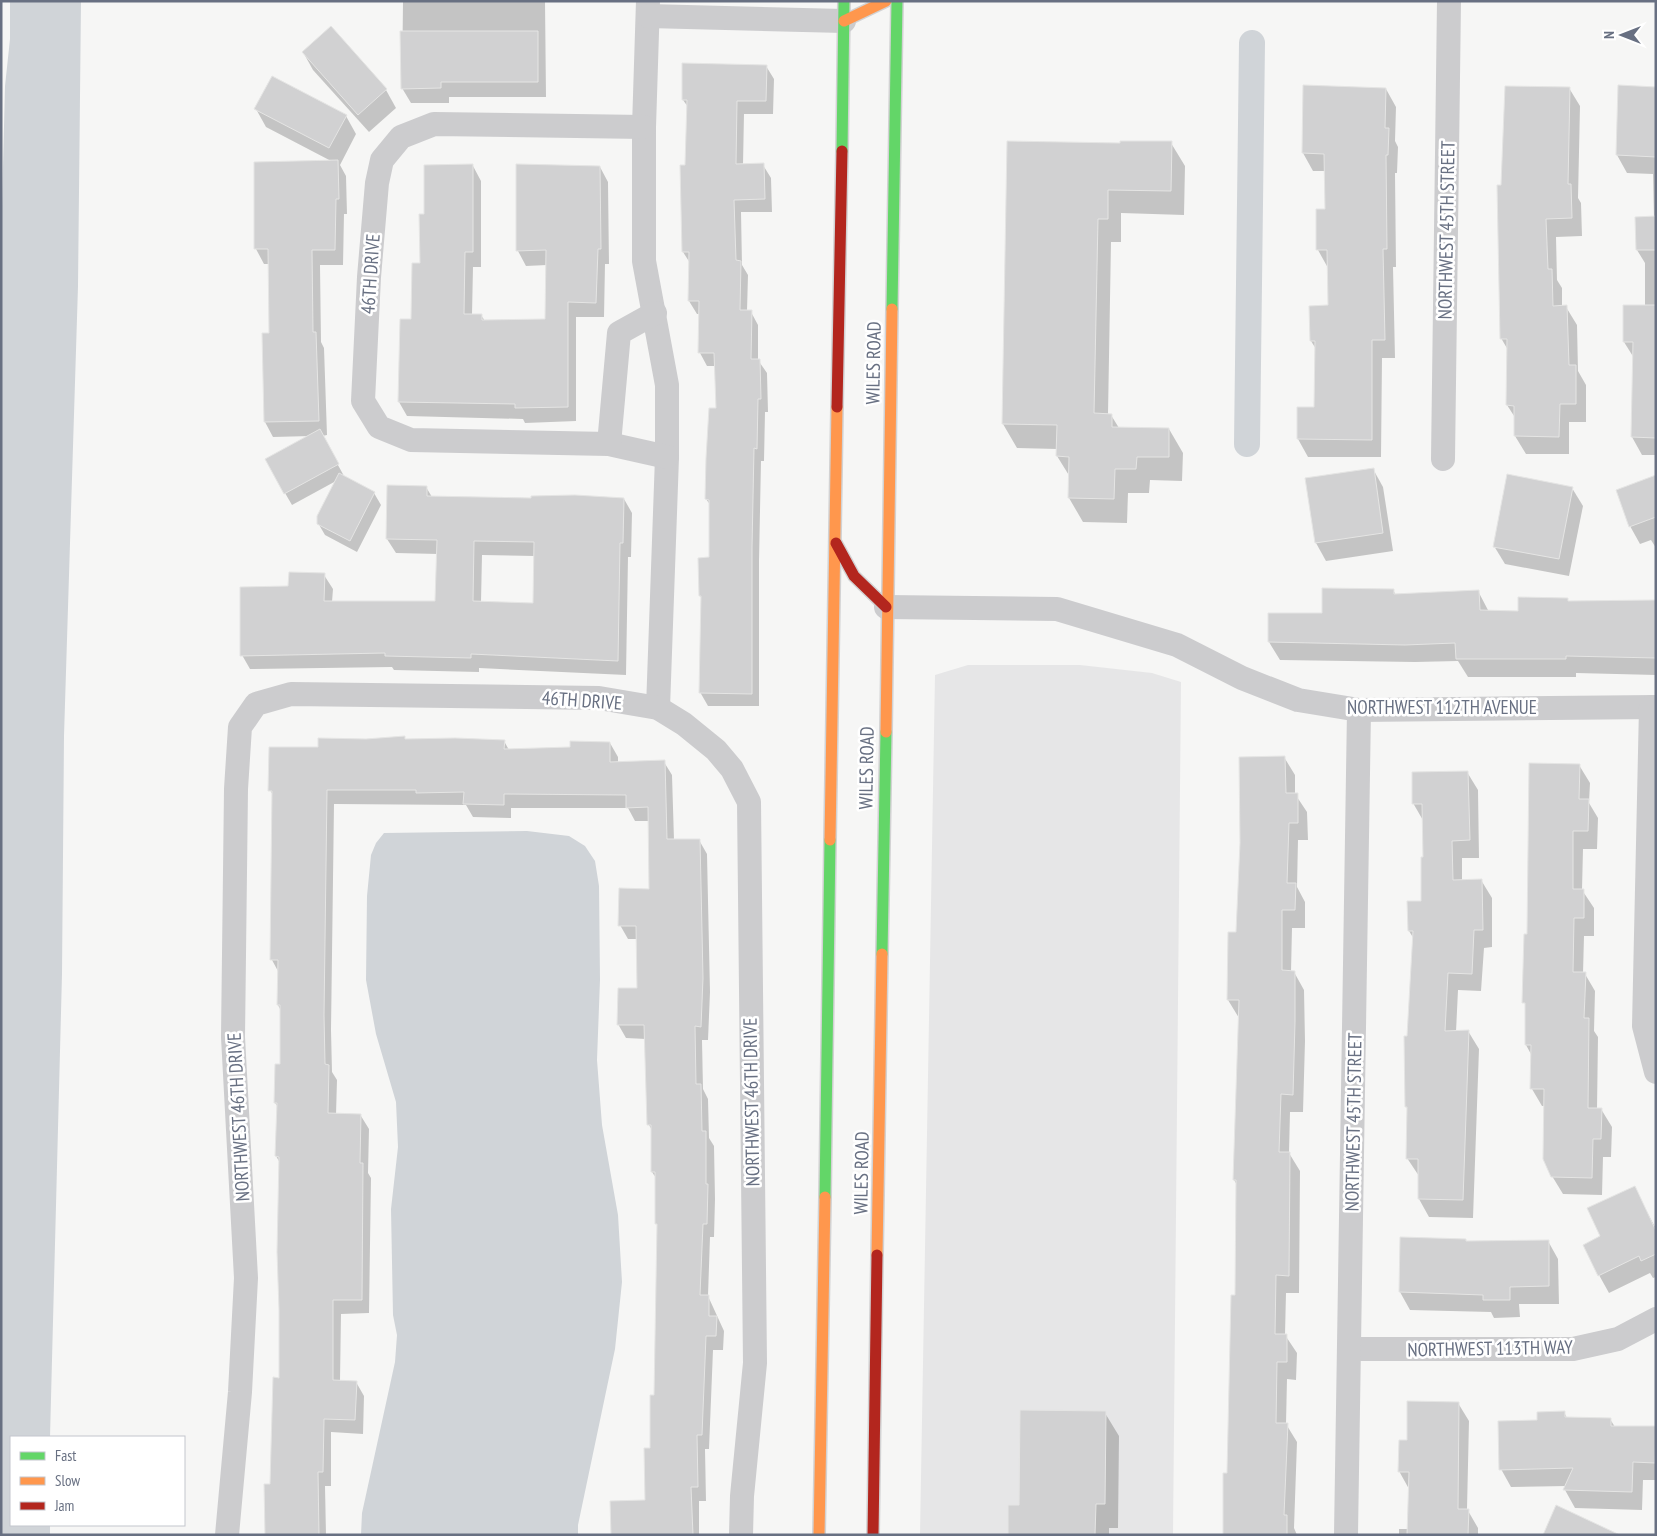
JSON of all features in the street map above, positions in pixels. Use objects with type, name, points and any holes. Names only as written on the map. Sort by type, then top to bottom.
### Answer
[{"type":"main road","points":[[844,11],[886,1]]},
{"type":"main road","name":"WILES ROAD","points":[[873,1535],[886,607],[897,1]]},
{"type":"main road","name":"WILES ROAD","points":[[819,1535],[844,11]]},
{"type":"main road","points":[[835,542],[854,576],[886,607]]},
{"type":"street","name":"NORTHWEST 45TH STREET","points":[[1443,459],[1450,1]]},
{"type":"street","points":[[658,708],[667,456],[667,385],[644,261],[644,127],[648,9],[844,11]]},
{"type":"street","name":"46TH DRIVE","points":[[644,127],[434,124],[401,137],[382,160],[377,183],[369,277],[363,401],[379,427],[411,440],[609,444],[667,456]]},
{"type":"street","points":[[609,444],[619,333],[655,313]]},
{"type":"street","name":"NORTHWEST 112TH AVENUE","points":[[886,607],[1057,609],[1178,645],[1242,678],[1298,700],[1359,710],[1653,707]]},
{"type":"street","name":"46TH DRIVE","points":[[256,704],[292,694],[599,698],[658,708]]},
{"type":"street","name":"NORTHWEST 46TH DRIVE","points":[[226,1535],[240,1392],[246,1278],[233,1037],[236,789],[240,727],[256,704]]},
{"type":"street","points":[[1653,707],[1644,1026],[1656,1072]]},
{"type":"street","name":"NORTHWEST 46TH DRIVE","points":[[658,708],[684,724],[716,750],[732,770],[748,802],[755,1363],[742,1496],[741,1535]]},
{"type":"street","name":"NORTHWEST 45TH STREET","points":[[1346,1535],[1359,710]]},
{"type":"street","name":"NORTHWEST 113TH WAY","points":[[1349,1349],[1573,1349],[1618,1339],[1656,1319]]},
{"type":"shaded area","points":[[10,1],[81,1],[78,286],[64,736],[62,974],[50,1436],[10,1436],[10,1526],[50,1526],[50,1535],[1,1535],[1,247],[5,86],[10,39]]},
{"type":"shaded area","points":[[968,665],[1080,665],[1152,673],[1181,682],[1173,1535],[920,1535],[935,675]]},
{"type":"shaded area","points":[[527,831],[569,836],[585,846],[595,861],[599,886],[600,980],[597,1060],[602,1125],[618,1215],[622,1282],[615,1349],[578,1525],[578,1535],[361,1535],[362,1513],[395,1362],[397,1335],[393,1315],[391,1209],[398,1147],[396,1102],[376,1034],[366,980],[367,896],[371,855],[376,843],[384,833]]},
{"type":"building","points":[[331,26],[387,89],[358,115],[302,52]]},
{"type":"building","points":[[400,31],[538,31],[538,82],[441,82],[441,88],[401,89]]},
{"type":"building","points":[[682,63],[767,65],[766,101],[737,101],[736,164],[764,163],[765,199],[734,200],[736,260],[741,261],[740,310],[752,310],[751,359],[760,359],[761,399],[758,399],[757,449],[754,448],[752,694],[699,693],[701,596],[699,596],[698,558],[709,557],[709,500],[705,499],[706,458],[709,408],[716,408],[714,353],[698,353],[699,301],[688,301],[689,252],[682,252],[680,165],[685,165],[687,100],[682,100]]},
{"type":"building","points":[[272,76],[347,115],[329,148],[254,109]]},
{"type":"building","points":[[1303,85],[1386,88],[1385,128],[1389,128],[1388,155],[1386,155],[1387,249],[1383,249],[1385,340],[1372,340],[1372,440],[1297,439],[1297,407],[1314,407],[1315,341],[1310,341],[1309,306],[1328,305],[1327,250],[1316,250],[1316,209],[1325,209],[1324,154],[1302,153]]},
{"type":"building","points":[[1618,85],[1656,87],[1656,157],[1616,155]]},
{"type":"building","points":[[1505,86],[1570,87],[1568,184],[1571,184],[1572,218],[1546,219],[1548,269],[1552,269],[1553,306],[1567,305],[1569,365],[1576,365],[1576,404],[1560,404],[1559,437],[1514,436],[1514,406],[1506,405],[1507,339],[1500,339],[1497,185],[1501,185]]},
{"type":"building","points":[[1007,141],[1120,143],[1120,141],[1172,141],[1171,191],[1108,190],[1108,219],[1098,219],[1094,413],[1112,414],[1112,427],[1169,428],[1169,457],[1137,457],[1136,469],[1115,469],[1114,499],[1068,498],[1069,457],[1056,456],[1057,425],[1002,424]]},
{"type":"building","points":[[338,160],[339,199],[336,199],[335,250],[312,250],[313,332],[316,332],[319,421],[264,422],[262,333],[269,333],[268,249],[254,249],[254,162]]},
{"type":"building","points":[[473,164],[473,252],[465,252],[464,314],[482,314],[482,320],[545,319],[546,250],[516,251],[516,164],[600,166],[601,249],[598,249],[596,303],[568,302],[568,407],[515,408],[515,404],[398,402],[400,319],[411,319],[412,263],[420,263],[419,214],[424,214],[424,165]]},
{"type":"building","points":[[1656,216],[1656,250],[1636,250],[1635,217]]},
{"type":"building","points":[[1623,305],[1656,305],[1656,438],[1631,437],[1633,342],[1623,342]]},
{"type":"building","points":[[320,429],[339,464],[284,494],[265,459]]},
{"type":"building","points":[[1374,468],[1383,533],[1315,543],[1305,478]]},
{"type":"building","points":[[339,473],[375,492],[350,541],[317,524],[317,516]]},
{"type":"building","points":[[1507,474],[1573,487],[1559,559],[1493,547]]},
{"type":"building","points":[[1656,475],[1656,517],[1629,527],[1616,490]]},
{"type":"building","points":[[387,485],[427,486],[427,496],[531,498],[531,496],[575,495],[624,498],[623,543],[620,543],[618,661],[471,654],[471,658],[385,656],[385,653],[240,656],[240,587],[288,586],[289,572],[325,573],[324,601],[435,601],[437,540],[386,539]],"holes":[[[474,541],[534,542],[533,603],[473,601]]]},
{"type":"building","points":[[1322,588],[1394,589],[1394,594],[1479,590],[1480,610],[1518,611],[1518,597],[1568,598],[1568,601],[1656,600],[1656,658],[1566,656],[1566,659],[1456,659],[1455,643],[1405,645],[1268,642],[1268,613],[1322,613]]},
{"type":"building","points":[[405,736],[405,739],[505,740],[504,749],[570,747],[570,741],[610,742],[610,762],[665,760],[667,839],[700,839],[703,978],[701,1027],[695,1026],[696,1084],[701,1084],[702,1131],[706,1131],[706,1184],[708,1184],[707,1224],[703,1224],[700,1295],[709,1295],[709,1316],[717,1316],[716,1336],[706,1336],[702,1435],[697,1435],[698,1487],[691,1487],[693,1535],[611,1535],[610,1501],[645,1500],[644,1448],[650,1448],[650,1395],[654,1395],[657,1224],[655,1224],[655,1172],[651,1172],[651,1125],[647,1125],[644,1025],[617,1025],[618,988],[637,988],[636,926],[618,926],[619,888],[649,889],[648,807],[626,808],[626,795],[504,794],[504,805],[463,804],[464,792],[416,793],[416,790],[327,790],[324,1015],[325,1064],[329,1065],[328,1113],[361,1114],[360,1163],[363,1163],[362,1300],[333,1300],[333,1380],[357,1381],[355,1420],[324,1419],[323,1472],[318,1472],[319,1535],[265,1535],[264,1484],[270,1484],[273,1377],[279,1378],[277,1252],[279,1157],[275,1156],[277,1103],[274,1103],[275,1064],[280,1064],[280,1005],[277,1005],[278,960],[270,960],[272,791],[268,791],[269,747],[318,747],[318,738],[366,739]]},
{"type":"building","points":[[1285,756],[1286,793],[1298,793],[1298,823],[1289,823],[1287,883],[1296,883],[1295,910],[1282,910],[1282,970],[1295,971],[1293,1095],[1281,1094],[1279,1152],[1290,1152],[1289,1276],[1276,1275],[1275,1334],[1287,1334],[1287,1362],[1277,1362],[1276,1423],[1288,1423],[1284,1515],[1287,1515],[1287,1535],[1223,1535],[1223,1473],[1227,1473],[1231,1295],[1235,1295],[1236,1180],[1233,1180],[1239,1000],[1227,1000],[1228,932],[1236,932],[1240,843],[1239,757]]},
{"type":"building","points":[[1529,763],[1580,764],[1579,799],[1589,799],[1588,831],[1573,831],[1573,889],[1584,889],[1584,918],[1574,918],[1573,972],[1586,972],[1584,1018],[1589,1018],[1588,1108],[1602,1108],[1601,1139],[1593,1139],[1592,1178],[1551,1177],[1543,1159],[1544,1089],[1530,1089],[1531,1045],[1525,1045],[1525,1003],[1522,1003],[1524,934],[1527,934]]},
{"type":"building","points":[[1468,771],[1470,840],[1452,841],[1453,880],[1482,879],[1483,930],[1474,930],[1472,974],[1448,973],[1445,1031],[1469,1030],[1463,1200],[1418,1199],[1418,1159],[1406,1159],[1407,1107],[1405,1107],[1404,1036],[1407,1036],[1413,931],[1408,931],[1407,901],[1421,901],[1421,857],[1423,857],[1422,804],[1412,804],[1412,772]]},
{"type":"building","points":[[1635,1186],[1656,1231],[1656,1254],[1641,1261],[1639,1256],[1598,1276],[1583,1245],[1600,1236],[1587,1208]]},
{"type":"building","points":[[1400,1237],[1466,1239],[1466,1241],[1549,1240],[1549,1286],[1510,1287],[1510,1300],[1483,1300],[1483,1295],[1399,1292]]},
{"type":"building","points":[[1407,1401],[1459,1402],[1458,1509],[1469,1509],[1468,1535],[1407,1535],[1409,1472],[1398,1472],[1399,1440],[1407,1440]]},
{"type":"building","points":[[1020,1410],[1106,1411],[1105,1504],[1096,1504],[1095,1535],[1008,1535],[1008,1505],[1019,1505]]},
{"type":"building","points":[[1565,1411],[1565,1417],[1611,1418],[1611,1426],[1656,1426],[1655,1463],[1633,1462],[1632,1492],[1563,1490],[1573,1468],[1499,1470],[1498,1421],[1537,1420],[1537,1412]]},
{"type":"building","points":[[1556,1505],[1620,1535],[1543,1535]]},
{"type":"waterway","points":[[1247,444],[1252,43]]},
{"type":"traffic: fast","points":[[842,151],[844,1]]},
{"type":"traffic: fast","points":[[892,309],[897,1]]},
{"type":"traffic: fast","points":[[882,954],[886,732]]},
{"type":"traffic: fast","points":[[825,1197],[830,840]]},
{"type":"traffic: slow","points":[[844,21],[886,1]]},
{"type":"traffic: slow","points":[[886,732],[892,309]]},
{"type":"traffic: slow","points":[[830,840],[837,407]]},
{"type":"traffic: slow","points":[[877,1255],[882,954]]},
{"type":"traffic: slow","points":[[819,1535],[825,1197]]},
{"type":"traffic: jam","points":[[837,407],[842,151]]},
{"type":"traffic: jam","points":[[836,543],[854,576],[886,607]]},
{"type":"traffic: jam","points":[[873,1535],[877,1255]]}]
